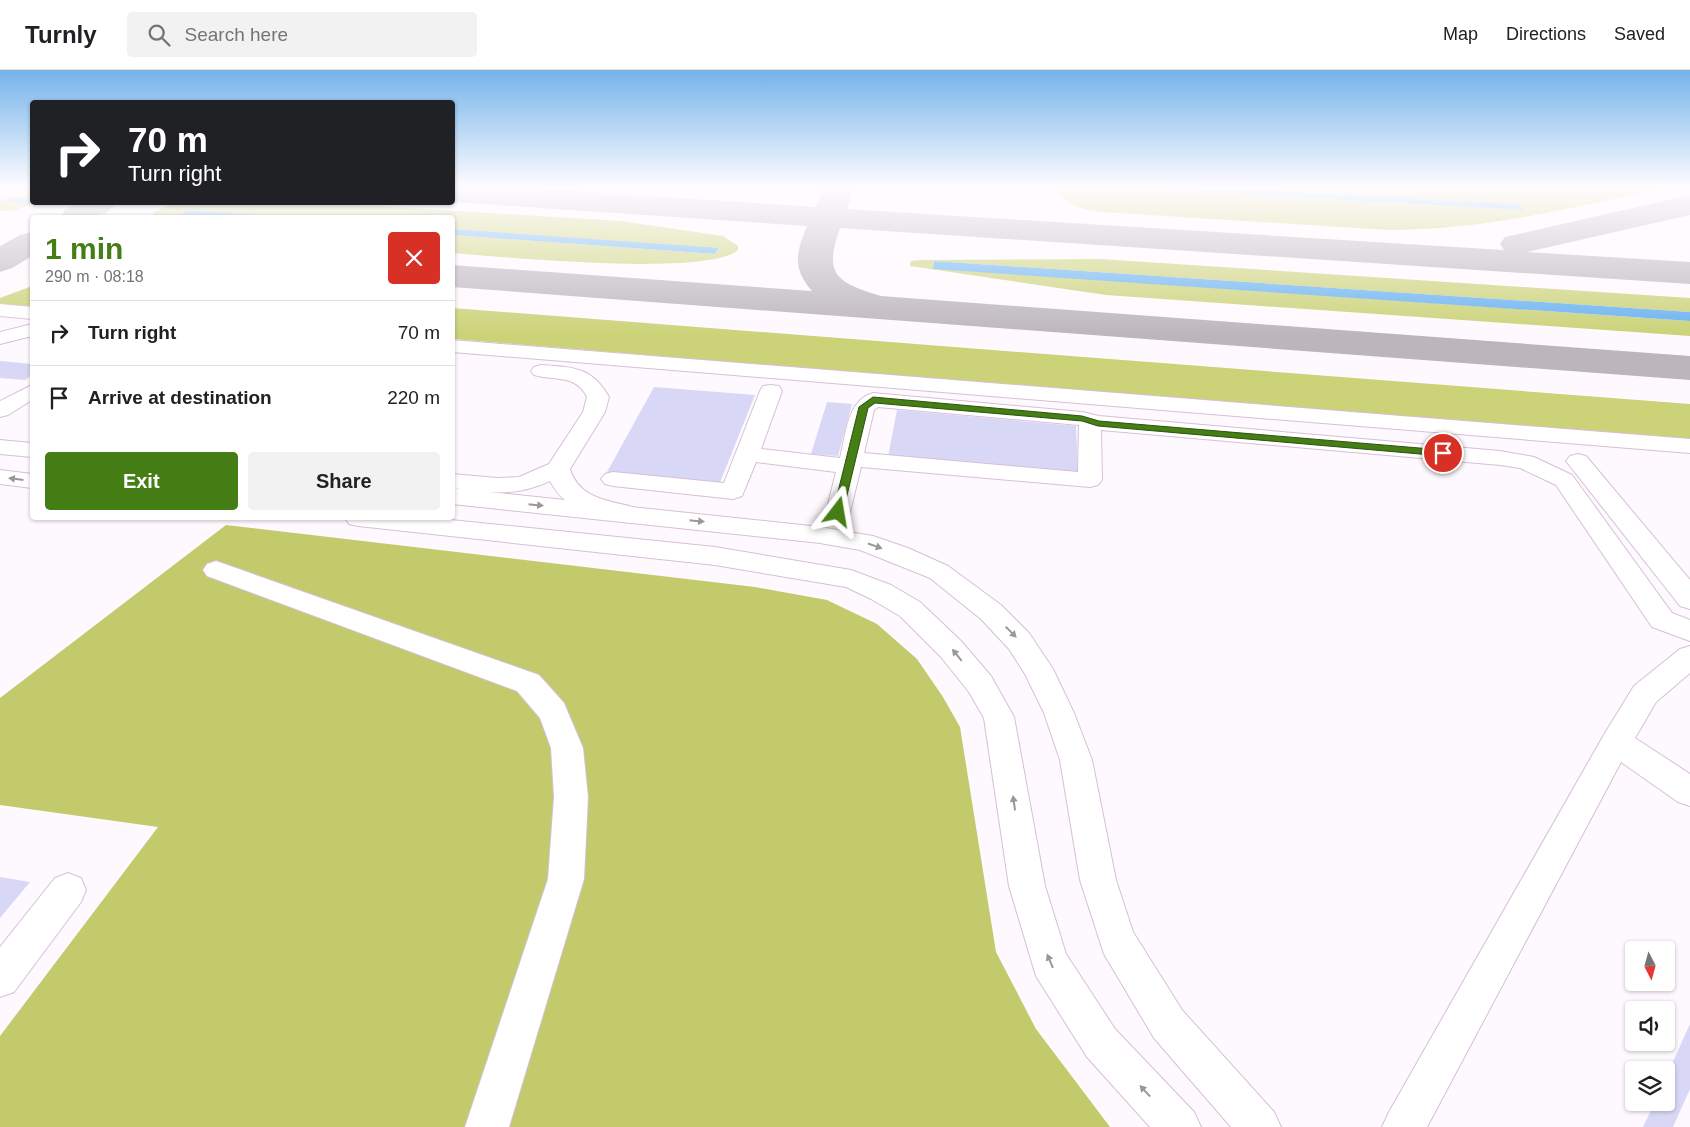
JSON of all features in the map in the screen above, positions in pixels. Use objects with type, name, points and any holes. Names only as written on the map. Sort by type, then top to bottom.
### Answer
[{"type":"main road","points":[[0,310],[26,312]]},
{"type":"main road","points":[[0,324],[26,312]]},
{"type":"main road","points":[[0,338],[30,330]]},
{"type":"main road","points":[[455,346],[1690,446]]},
{"type":"main road","points":[[455,363],[575,374],[587,380],[598,396],[594,412],[558,469],[523,484],[497,486],[455,481]]},
{"type":"main road","points":[[613,479],[733,491],[771,391]]},
{"type":"main road","points":[[0,410],[30,392]]},
{"type":"main road","points":[[838,512],[864,407],[873,400],[1500,458],[1526,462],[1564,480],[1662,620],[1690,631]]},
{"type":"main road","points":[[748,454],[1090,480],[1090,421]]},
{"type":"main road","points":[[0,447],[30,450]]},
{"type":"main road","points":[[1578,461],[1690,599]]},
{"type":"main road","points":[[558,469],[563,486],[570,495],[630,515]]},
{"type":"main road","points":[[0,477],[30,480]]},
{"type":"main road","points":[[455,496],[820,534],[864,542],[939,572],[990,612],[1019,641],[1038,669],[1059,713],[1076,760],[1098,880],[1117,941],[1168,1024],[1259,1127]]},
{"type":"main road","points":[[377,520],[715,556],[851,579],[881,592],[910,610],[951,649],[980,684],[999,717],[1027,886],[1050,962],[1101,1043],[1179,1127]]},
{"type":"main road","points":[[216,570],[528,682],[553,712],[567,748],[572,797],[566,879],[487,1127]]},
{"type":"main road","points":[[1404,1127],[1616,742],[1645,694],[1690,657]]},
{"type":"main road","points":[[1616,742],[1690,792]]},
{"type":"main road","points":[[0,978],[68,890]]},
{"type":"green space","points":[[455,237],[485,237],[715,254],[719,249],[564,237],[725,237],[738,246],[738,250],[719,258],[688,262],[647,264],[602,263],[455,253]]},
{"type":"green space","points":[[1100,259],[1690,298],[1690,312],[934,261],[933,268],[1690,321],[1690,336],[1106,295],[910,266],[911,261],[920,260]]},
{"type":"green space","points":[[30,287],[30,309],[0,306],[0,298]]},
{"type":"green space","points":[[455,308],[1690,404],[1690,441],[455,339]]},
{"type":"green space","points":[[226,525],[755,587],[827,600],[877,624],[917,659],[943,697],[960,727],[996,952],[1036,1029],[1110,1127],[0,1127],[0,1036],[158,827],[0,805],[0,698]]},
{"type":"water","points":[[485,237],[570,237],[719,248],[715,254]]},
{"type":"water","points":[[934,261],[1690,312],[1690,321],[933,269]]},
{"type":"building","points":[[0,361],[30,364],[30,376],[25,380],[0,378]]},
{"type":"building","points":[[654,387],[755,395],[719,485],[606,474]]},
{"type":"building","points":[[827,402],[852,404],[838,456],[811,454]]},
{"type":"building","points":[[897,410],[1076,426],[1078,474],[888,457]]},
{"type":"building","points":[[0,877],[30,882],[0,918]]},
{"type":"building","points":[[1690,1024],[1690,1089],[1673,1127],[1643,1127],[1651,1111],[1675,1111],[1675,1061],[1673,1061]]},
{"type":"taxiway","points":[[820,237],[815,262],[818,276],[827,287],[845,297],[872,306]]},
{"type":"taxiway","points":[[1138,237],[1690,273]]},
{"type":"taxiway","points":[[1517,244],[1547,237]]},
{"type":"taxiway","points":[[0,261],[30,243]]},
{"type":"taxiway","points":[[455,276],[1690,368]]},
{"type":"route","points":[[838,512],[864,407],[873,400],[1082,419],[1098,423],[1443,453]]}]
